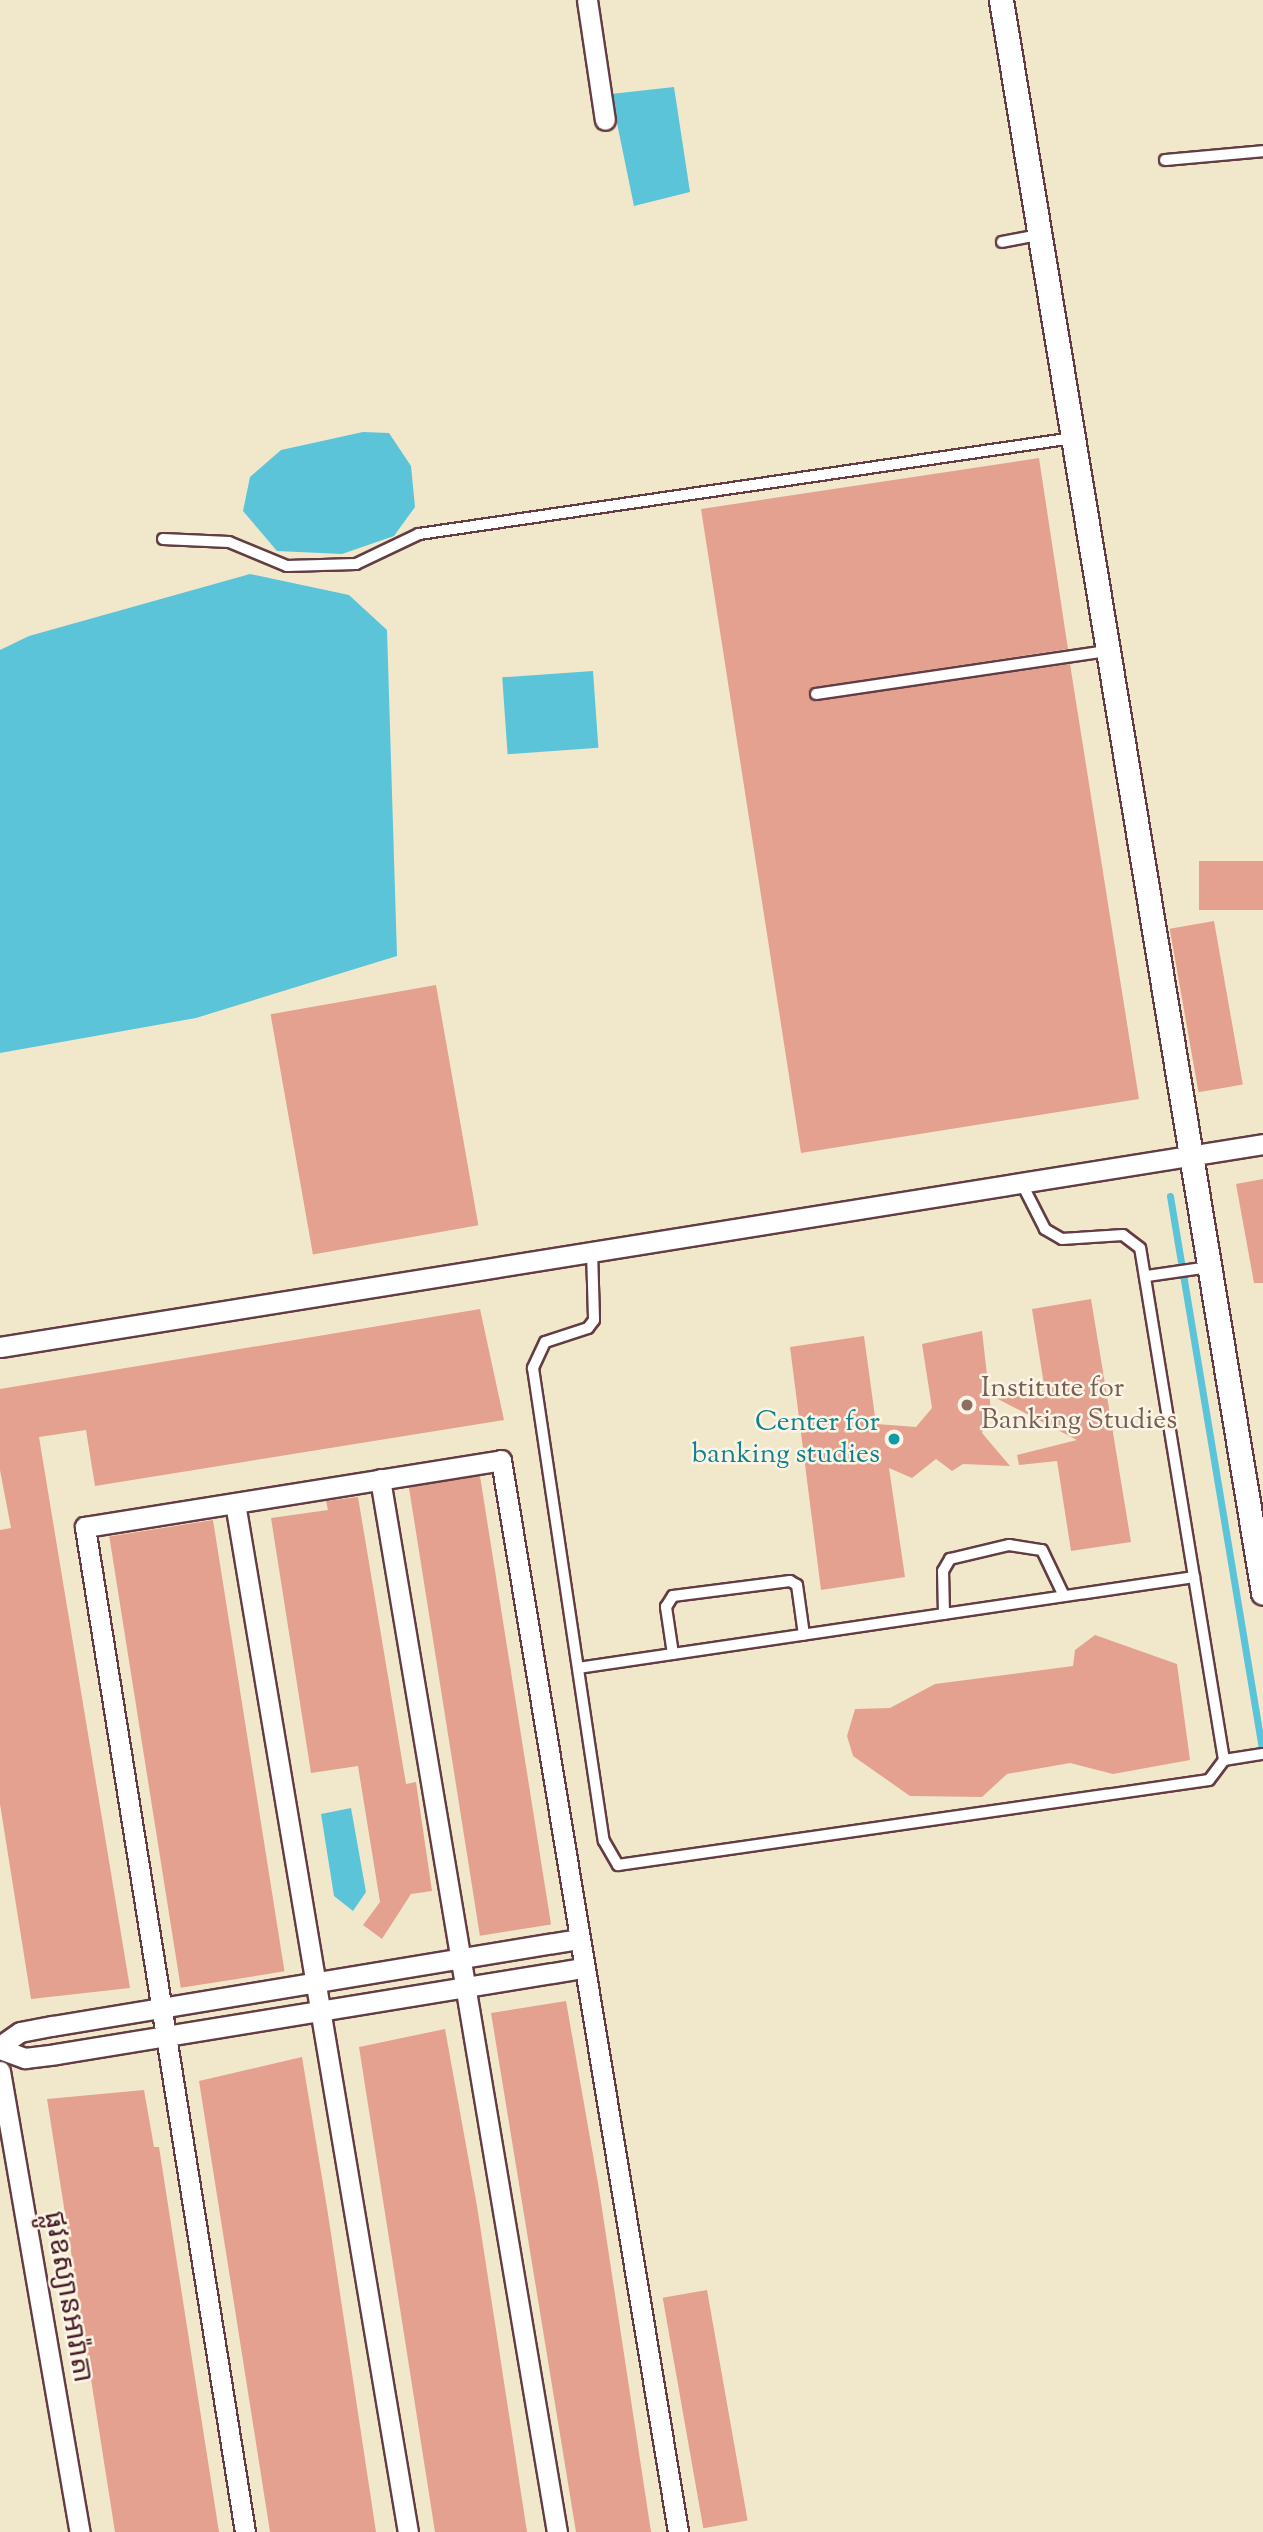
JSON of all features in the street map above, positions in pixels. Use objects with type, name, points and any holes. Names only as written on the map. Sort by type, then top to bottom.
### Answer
[{"type":"street","points":[[587,0],[605,120]]},
{"type":"street","points":[[1001,0],[1191,1154],[1203,1268],[1263,1593]]},
{"type":"street","points":[[0,1347],[1263,1144]]},
{"type":"street","points":[[245,2532],[85,1527],[501,1460],[678,2532]]},
{"type":"street","points":[[380,1479],[557,2532]]},
{"type":"street","points":[[235,1503],[408,2532]]},
{"type":"street","points":[[578,1939],[20,2032],[0,2048],[25,2058],[583,1968]]},
{"type":"street","name":"ផ្លូវឧស្យានអារ៉ាតា","points":[[0,2071],[80,2532]]},
{"type":"lane","points":[[1165,160],[1263,151]]},
{"type":"lane","points":[[1002,242],[1040,235]]},
{"type":"lane","points":[[163,539],[229,542],[287,566],[356,564],[419,534],[1073,438]]},
{"type":"lane","points":[[816,694],[1107,651]]},
{"type":"lane","points":[[1021,1181],[1045,1229],[1062,1239],[1123,1235],[1140,1248],[1147,1276],[1224,1760]]},
{"type":"lane","points":[[592,1251],[594,1320],[588,1328],[545,1342],[533,1368],[604,1841],[618,1865],[631,1868],[1209,1780],[1224,1760],[1263,1754]]},
{"type":"lane","points":[[1147,1276],[1203,1268]]},
{"type":"lane","points":[[944,1614],[943,1571],[950,1559],[1009,1545],[1042,1550],[1064,1596]]},
{"type":"lane","points":[[578,1668],[1194,1577]]},
{"type":"lane","points":[[673,1654],[666,1607],[673,1596],[790,1581],[797,1584],[804,1635]]},
{"type":"water","points":[[674,87],[690,192],[634,206],[611,94]]},
{"type":"water","points":[[363,432],[389,433],[411,466],[415,507],[394,536],[342,554],[277,551],[243,511],[250,477],[281,450]]},
{"type":"water","points":[[250,574],[349,595],[387,630],[397,956],[196,1018],[0,1053],[0,650],[29,636]]},
{"type":"water","points":[[593,671],[598,748],[508,754],[502,677]]},
{"type":"water","points":[[351,1808],[366,1892],[353,1911],[334,1896],[321,1814]]},
{"type":"building","points":[[1039,458],[1068,649],[815,687],[809,696],[817,701],[1070,664],[1139,1099],[801,1153],[701,509]]},
{"type":"building","points":[[1199,861],[1263,861],[1263,910],[1199,910]]},
{"type":"building","points":[[1214,921],[1243,1084],[1199,1092],[1170,929]]},
{"type":"building","points":[[436,985],[478,1225],[313,1254],[271,1014]]},
{"type":"building","points":[[1263,1179],[1263,1283],[1254,1283],[1236,1184]]},
{"type":"building","points":[[1091,1299],[1131,1542],[1071,1551],[1057,1461],[1019,1465],[1017,1455],[1077,1440],[996,1398],[1045,1391],[1032,1309]]},
{"type":"building","points":[[480,1309],[504,1420],[95,1486],[86,1430],[39,1437],[130,1988],[31,1999],[0,1804],[0,1530],[11,1528],[0,1470],[0,1389]]},
{"type":"building","name":"Center for banking studies","points":[[982,1331],[991,1410],[982,1433],[1010,1466],[963,1464],[952,1471],[936,1459],[912,1478],[889,1468],[905,1577],[821,1590],[790,1347],[864,1336],[876,1424],[916,1427],[932,1408],[922,1344]]},
{"type":"building","points":[[480,1476],[551,1924],[480,1936],[409,1487]]},
{"type":"building","points":[[358,1497],[406,1784],[416,1782],[432,1891],[411,1894],[382,1939],[363,1925],[380,1902],[358,1766],[311,1773],[271,1518],[328,1510],[326,1501]]},
{"type":"building","points":[[213,1520],[284,1971],[181,1988],[109,1536]]},
{"type":"building","points":[[1095,1635],[1177,1664],[1190,1760],[1113,1774],[1070,1763],[1007,1774],[982,1797],[910,1796],[853,1756],[847,1736],[855,1709],[890,1708],[935,1684],[1073,1666],[1075,1650]]},
{"type":"building","points":[[566,2001],[599,2189],[651,2532],[576,2532],[491,2013]]},
{"type":"building","points":[[445,2029],[477,2206],[527,2532],[435,2532],[359,2047]]},
{"type":"building","points":[[302,2057],[376,2532],[270,2532],[199,2081]]},
{"type":"building","points":[[144,2090],[154,2147],[159,2147],[219,2532],[115,2532],[47,2099]]},
{"type":"building","points":[[707,2290],[748,2520],[703,2528],[663,2298]]},
{"type":"waterway","points":[[1170,1196],[1263,1755]]},
{"type":"place","name":"Institute for Banking Studies","points":[[967,1405]]},
{"type":"place","name":"Center for banking studies","points":[[894,1439]]}]
